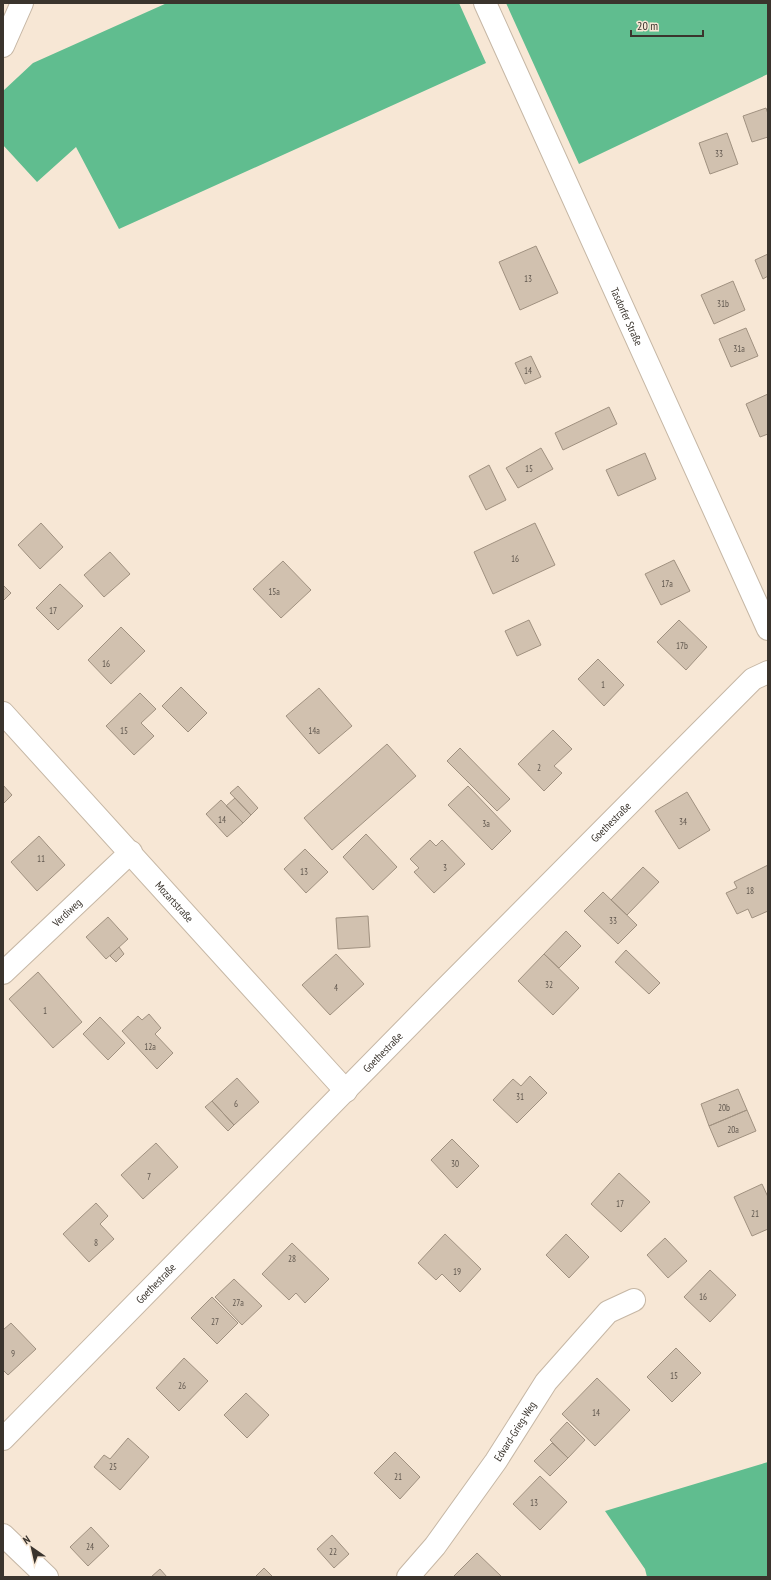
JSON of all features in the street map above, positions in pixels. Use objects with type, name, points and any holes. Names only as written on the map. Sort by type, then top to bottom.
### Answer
[{"type":"street","points":[[3,46],[22,3]]},
{"type":"street","name":"Tasdorfer Straße","points":[[485,3],[768,629]]},
{"type":"street","name":"Goethestraße","points":[[3,1438],[440,994],[753,679],[768,672]]},
{"type":"street","name":"Mozartstraße","points":[[3,713],[131,852],[346,1091]]},
{"type":"street","name":"Verdiweg","points":[[3,973],[131,852]]},
{"type":"street","name":"Edvard-Grieg-Weg","points":[[408,1577],[435,1546],[457,1516],[496,1460],[546,1382],[608,1312],[634,1300]]},
{"type":"street","points":[[3,1535],[47,1577]]},
{"type":"green space","points":[[167,3],[459,3],[486,63],[119,229],[76,147],[37,182],[3,145],[3,91],[33,63]]},
{"type":"green space","points":[[506,3],[768,3],[768,74],[579,164]]},
{"type":"green space","points":[[768,1462],[768,1577],[647,1577],[645,1569],[605,1511]]},
{"type":"building","points":[[766,108],[768,114],[768,137],[752,142],[743,116]]},
{"type":"building","points":[[727,133],[738,164],[710,174],[699,143]]},
{"type":"building","points":[[536,246],[558,293],[520,310],[499,262]]},
{"type":"building","points":[[768,254],[768,276],[763,279],[755,260]]},
{"type":"building","points":[[733,281],[745,310],[714,324],[701,295]]},
{"type":"building","points":[[746,328],[758,356],[731,367],[719,339]]},
{"type":"building","points":[[531,356],[541,377],[525,384],[515,363]]},
{"type":"building","points":[[768,394],[768,434],[760,437],[746,404]]},
{"type":"building","points":[[609,407],[617,424],[563,450],[555,433]]},
{"type":"building","points":[[541,448],[553,469],[518,488],[506,468]]},
{"type":"building","points":[[645,453],[656,479],[618,496],[606,470]]},
{"type":"building","points":[[489,465],[506,500],[486,510],[469,476]]},
{"type":"building","points":[[41,523],[63,547],[40,569],[18,545]]},
{"type":"building","points":[[535,523],[555,565],[493,594],[474,552]]},
{"type":"building","points":[[110,552],[130,574],[104,597],[84,575]]},
{"type":"building","points":[[674,560],[690,591],[661,605],[645,574]]},
{"type":"building","points":[[283,561],[311,590],[281,618],[253,589]]},
{"type":"building","points":[[60,584],[83,606],[58,630],[36,608]]},
{"type":"building","points":[[3,585],[11,593],[3,601]]},
{"type":"building","points":[[529,620],[541,645],[517,656],[505,631]]},
{"type":"building","points":[[679,620],[707,647],[686,670],[657,642]]},
{"type":"building","points":[[121,627],[145,651],[111,684],[88,660]]},
{"type":"building","points":[[598,659],[624,685],[604,706],[578,679]]},
{"type":"building","points":[[181,687],[207,713],[188,732],[162,706]]},
{"type":"building","points":[[319,688],[352,726],[319,754],[286,716]]},
{"type":"building","points":[[140,693],[156,709],[141,723],[154,736],[134,755],[106,726]]},
{"type":"building","points":[[553,730],[572,749],[554,766],[562,773],[544,791],[518,764]]},
{"type":"building","points":[[387,744],[416,776],[332,850],[304,818]]},
{"type":"building","points":[[460,748],[510,799],[497,811],[447,761]]},
{"type":"building","points":[[3,785],[12,795],[3,804]]},
{"type":"building","points":[[238,786],[258,808],[251,815],[230,793]]},
{"type":"building","points":[[468,786],[511,831],[492,850],[448,805]]},
{"type":"building","points":[[687,792],[710,830],[679,849],[655,811]]},
{"type":"building","points":[[235,798],[251,815],[243,823],[226,806]]},
{"type":"building","points":[[221,800],[243,823],[227,837],[206,814]]},
{"type":"building","points":[[366,834],[397,867],[373,890],[343,857]]},
{"type":"building","points":[[39,836],[65,865],[37,891],[11,862]]},
{"type":"building","points":[[430,840],[436,846],[442,840],[465,864],[434,893],[414,872],[419,868],[410,859]]},
{"type":"building","points":[[305,849],[328,872],[306,893],[284,869]]},
{"type":"building","points":[[768,865],[768,911],[752,918],[748,909],[737,914],[726,893],[737,888],[734,882]]},
{"type":"building","points":[[643,867],[659,882],[627,915],[611,900]]},
{"type":"building","points":[[603,892],[637,925],[618,944],[584,911]]},
{"type":"building","points":[[368,916],[370,947],[338,949],[336,918]]},
{"type":"building","points":[[108,917],[128,939],[106,959],[86,937]]},
{"type":"building","points":[[566,931],[581,946],[559,968],[544,954]]},
{"type":"building","points":[[119,947],[124,954],[116,962],[110,956]]},
{"type":"building","points":[[626,950],[660,983],[649,994],[615,962]]},
{"type":"building","points":[[336,954],[364,984],[330,1015],[302,985]]},
{"type":"building","points":[[544,954],[579,988],[553,1015],[518,981]]},
{"type":"building","points":[[38,972],[82,1022],[53,1048],[9,999]]},
{"type":"building","points":[[149,1014],[161,1028],[155,1034],[173,1053],[157,1069],[122,1031],[138,1016],[142,1020]]},
{"type":"building","points":[[100,1017],[125,1043],[108,1060],[83,1034]]},
{"type":"building","points":[[530,1076],[547,1093],[517,1123],[493,1100],[513,1079],[521,1086]]},
{"type":"building","points":[[237,1078],[259,1102],[234,1125],[212,1101]]},
{"type":"building","points":[[738,1089],[747,1110],[709,1126],[701,1104]]},
{"type":"building","points":[[212,1101],[234,1125],[228,1131],[205,1107]]},
{"type":"building","points":[[747,1110],[756,1131],[718,1147],[709,1126]]},
{"type":"building","points":[[452,1139],[479,1166],[457,1188],[431,1160]]},
{"type":"building","points":[[156,1143],[178,1167],[143,1199],[121,1175]]},
{"type":"building","points":[[619,1173],[650,1202],[621,1232],[591,1204]]},
{"type":"building","points":[[762,1184],[768,1197],[768,1229],[752,1236],[734,1197]]},
{"type":"building","points":[[96,1203],[108,1216],[100,1224],[114,1239],[89,1262],[63,1234]]},
{"type":"building","points":[[445,1234],[481,1269],[460,1292],[442,1274],[436,1280],[418,1263]]},
{"type":"building","points":[[566,1234],[589,1257],[569,1278],[546,1255]]},
{"type":"building","points":[[665,1238],[687,1261],[668,1278],[647,1255]]},
{"type":"building","points":[[292,1243],[329,1279],[305,1303],[296,1293],[289,1300],[262,1274]]},
{"type":"building","points":[[710,1270],[736,1295],[710,1322],[684,1297]]},
{"type":"building","points":[[234,1279],[262,1306],[242,1325],[215,1297]]},
{"type":"building","points":[[212,1297],[238,1323],[217,1344],[191,1318]]},
{"type":"building","points":[[11,1323],[36,1349],[8,1375],[3,1370],[3,1330]]},
{"type":"building","points":[[676,1348],[701,1373],[672,1402],[647,1377]]},
{"type":"building","points":[[184,1358],[208,1381],[179,1411],[156,1388]]},
{"type":"building","points":[[597,1378],[630,1410],[595,1446],[562,1414]]},
{"type":"building","points":[[246,1393],[269,1415],[247,1438],[224,1415]]},
{"type":"building","points":[[567,1422],[585,1440],[568,1458],[550,1440]]},
{"type":"building","points":[[128,1438],[149,1457],[120,1490],[94,1467],[104,1455],[110,1459]]},
{"type":"building","points":[[552,1443],[568,1458],[550,1476],[534,1461]]},
{"type":"building","points":[[395,1452],[420,1477],[400,1499],[374,1473]]},
{"type":"building","points":[[540,1476],[567,1502],[540,1530],[513,1504]]},
{"type":"building","points":[[91,1527],[109,1546],[88,1566],[70,1547]]},
{"type":"building","points":[[332,1535],[349,1554],[334,1568],[317,1549]]},
{"type":"building","points":[[477,1553],[501,1576],[500,1577],[454,1576]]},
{"type":"building","points":[[264,1568],[273,1577],[255,1577]]},
{"type":"building","points":[[160,1569],[167,1577],[151,1577]]}]
